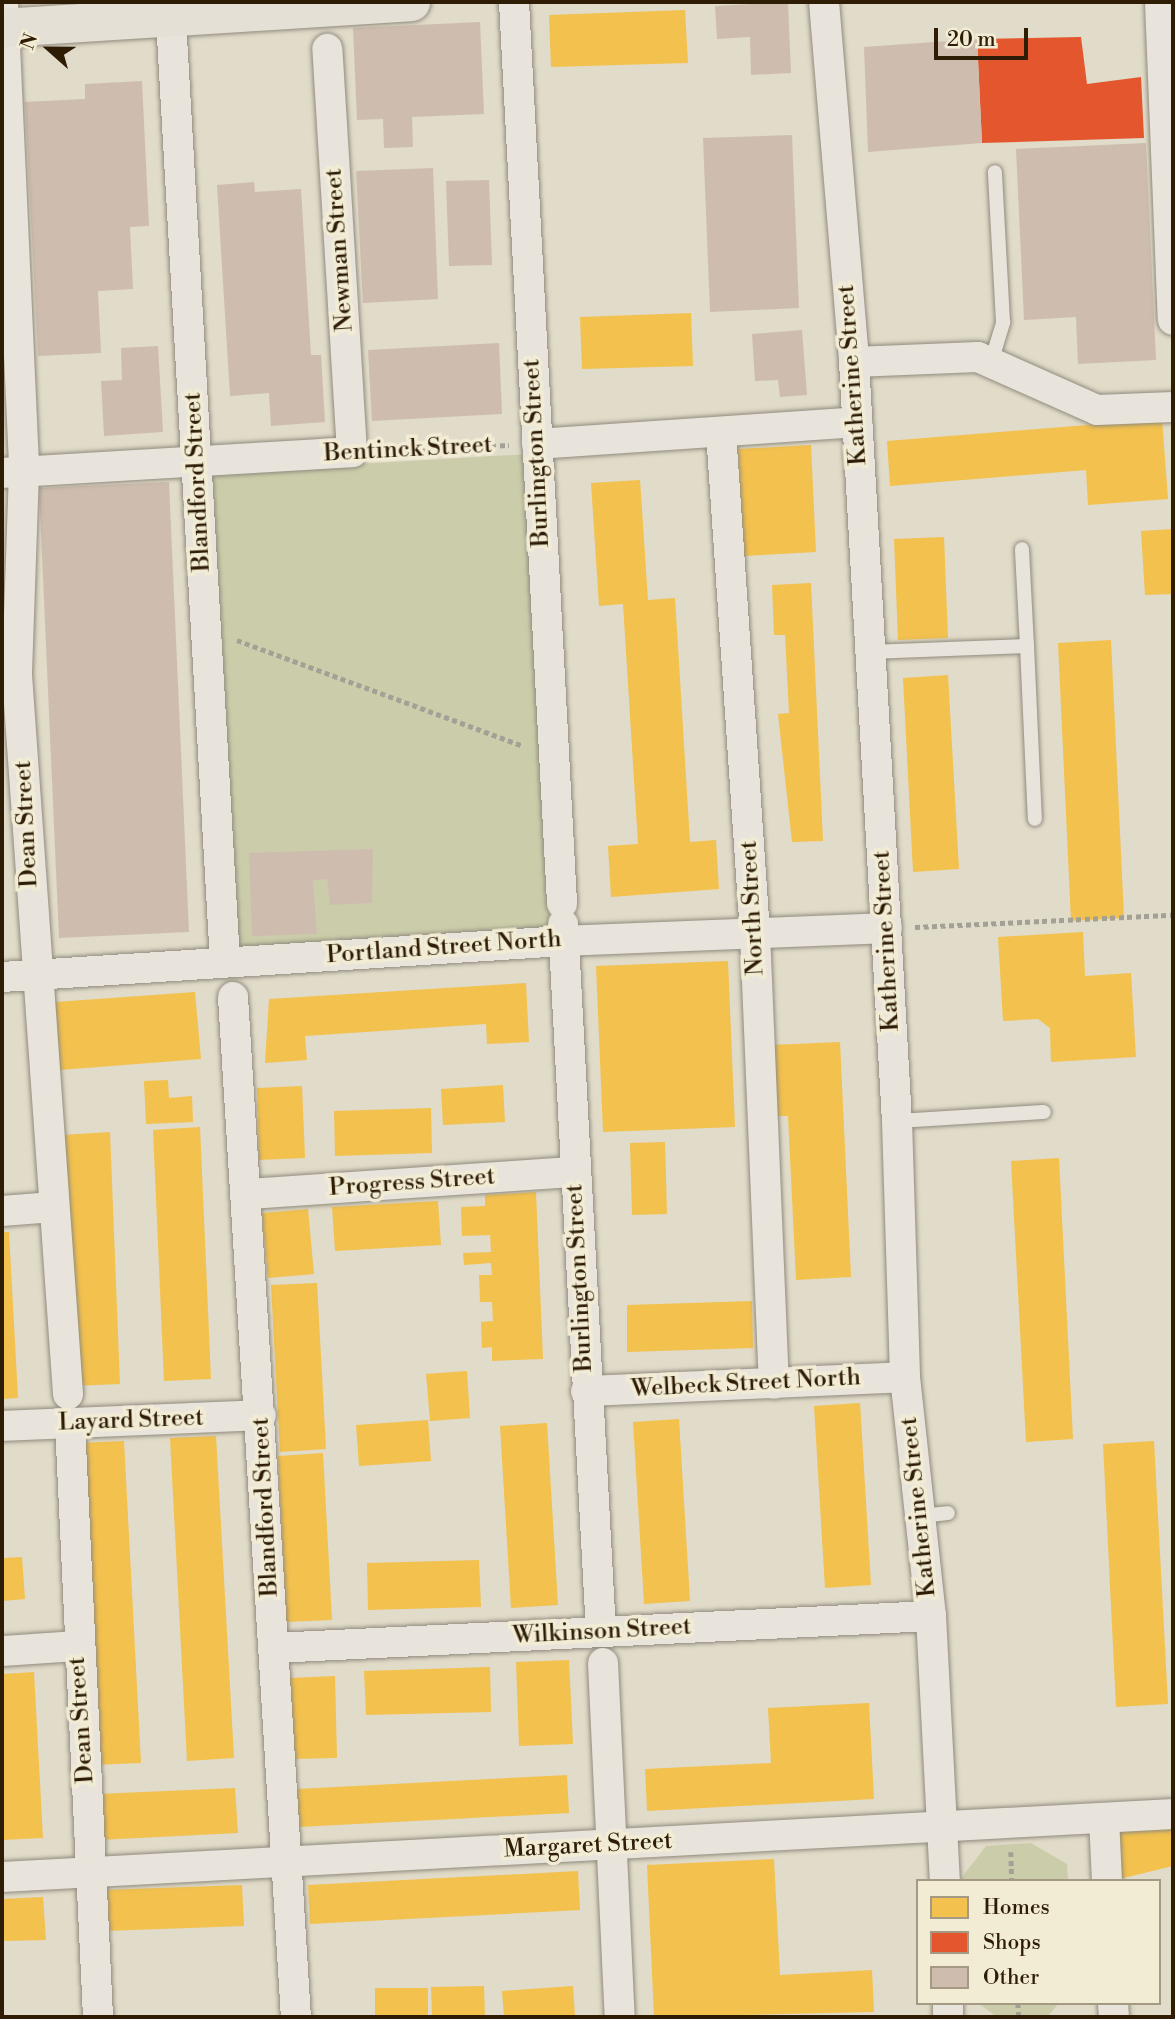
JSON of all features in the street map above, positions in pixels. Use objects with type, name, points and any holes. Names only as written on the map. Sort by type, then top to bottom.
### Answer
[{"type":"highway","points":[[3,19],[411,2]]},
{"type":"street","name":"Burlington Street","points":[[514,2],[586,1391],[601,1632]]},
{"type":"street","name":"Katherine Street","points":[[824,2],[854,362],[897,1121],[905,1377],[934,1515],[931,1616],[945,1879]]},
{"type":"street","points":[[1160,2],[1173,320]]},
{"type":"street","name":"Blandford Street","points":[[171,11],[225,962]]},
{"type":"street","name":"Dean Street","points":[[3,19],[18,675],[36,975],[69,1408],[77,1646],[92,1872],[98,2017]]},
{"type":"street","name":"Newman Street","points":[[327,49],[352,452]]},
{"type":"street","points":[[854,362],[992,359],[1097,410],[1173,407]]},
{"type":"street","points":[[537,444],[857,422]]},
{"type":"street","name":"North Street","points":[[720,432],[755,933],[774,1384]]},
{"type":"street","name":"Bentinck Street","points":[[13,473],[352,452]]},
{"type":"street","name":"Portland Street North","points":[[2,977],[225,962],[563,923],[755,933],[887,928]]},
{"type":"street","name":"Blandford Street","points":[[233,997],[249,1194],[296,2017]]},
{"type":"street","name":"Progress Street","points":[[249,1194],[575,1172]]},
{"type":"street","points":[[2,1211],[53,1207]]},
{"type":"street","name":"Welbeck Street North","points":[[586,1391],[905,1377]]},
{"type":"street","name":"Layard Street","points":[[2,1426],[69,1408],[261,1416]]},
{"type":"street","name":"Wilkinson Street","points":[[274,1648],[931,1616]]},
{"type":"street","points":[[2,1651],[77,1646]]},
{"type":"street","points":[[603,1662],[620,2017]]},
{"type":"street","name":"Margaret Street","points":[[2,1877],[1173,1814]]},
{"type":"street","points":[[1104,1818],[1107,1879]]},
{"type":"lane","points":[[992,359],[1003,322],[995,172]]},
{"type":"lane","points":[[1022,549],[1035,819]]},
{"type":"lane","points":[[870,652],[1027,646]]},
{"type":"lane","points":[[897,1121],[1044,1112]]},
{"type":"path","name":"Bentinck Street","points":[[352,452],[537,444]]},
{"type":"path","points":[[207,641],[245,640],[522,746],[552,746]]},
{"type":"path","points":[[887,928],[1173,915]]},
{"type":"green space","points":[[528,454],[555,942],[233,954],[208,473]]},
{"type":"green space","points":[[1031,1843],[1067,1864],[1068,1879],[961,1879],[986,1846]]},
{"type":"green space","points":[[981,2005],[1057,2005],[1048,2016],[997,2017]]},
{"type":"building: Homes","points":[[685,10],[688,63],[551,67],[549,15]]},
{"type":"building: Homes","points":[[691,313],[693,366],[582,369],[580,317]]},
{"type":"building: Homes","points":[[1162,419],[1168,499],[1088,505],[1086,470],[890,486],[887,441]]},
{"type":"building: Homes","points":[[811,445],[816,552],[744,556],[738,449]]},
{"type":"building: Homes","points":[[640,480],[648,600],[675,598],[690,842],[716,840],[719,889],[611,897],[608,846],[638,844],[623,604],[599,606],[591,483]]},
{"type":"building: Homes","points":[[1173,529],[1173,594],[1145,595],[1141,531]]},
{"type":"building: Homes","points":[[944,537],[948,638],[898,640],[894,539]]},
{"type":"building: Homes","points":[[811,583],[823,841],[792,842],[778,714],[789,713],[785,635],[774,635],[772,585]]},
{"type":"building: Homes","points":[[1111,640],[1124,918],[1071,921],[1058,643]]},
{"type":"building: Homes","points":[[948,675],[959,869],[913,872],[903,678]]},
{"type":"building: Homes","points":[[1083,932],[1085,976],[1131,973],[1136,1057],[1051,1062],[1050,1028],[1038,1019],[1003,1021],[998,937]]},
{"type":"building: Homes","points":[[728,961],[735,1127],[603,1132],[596,966]]},
{"type":"building: Homes","points":[[526,983],[529,1042],[487,1044],[486,1024],[305,1036],[307,1060],[265,1063],[269,999]]},
{"type":"building: Homes","points":[[195,992],[201,1059],[60,1070],[55,1002]]},
{"type":"building: Homes","points":[[840,1042],[851,1277],[796,1280],[788,1116],[775,1116],[771,1045]]},
{"type":"building: Homes","points":[[168,1080],[169,1098],[192,1096],[193,1122],[146,1124],[144,1081]]},
{"type":"building: Homes","points":[[503,1085],[505,1122],[443,1125],[441,1089]]},
{"type":"building: Homes","points":[[302,1086],[305,1158],[259,1160],[257,1088]]},
{"type":"building: Homes","points":[[431,1108],[432,1153],[335,1156],[334,1111]]},
{"type":"building: Homes","points":[[200,1127],[211,1379],[164,1381],[153,1130]]},
{"type":"building: Homes","points":[[110,1132],[120,1384],[73,1386],[63,1135]]},
{"type":"building: Homes","points":[[665,1142],[667,1214],[632,1215],[630,1143]]},
{"type":"building: Homes","points":[[1059,1158],[1073,1439],[1026,1442],[1011,1161]]},
{"type":"building: Homes","points":[[536,1192],[543,1359],[492,1361],[492,1347],[482,1348],[481,1322],[493,1321],[492,1302],[480,1302],[479,1275],[492,1275],[491,1263],[464,1265],[463,1253],[491,1252],[490,1235],[462,1236],[461,1207],[485,1206],[485,1195]]},
{"type":"building: Homes","points":[[438,1201],[441,1245],[335,1251],[332,1207]]},
{"type":"building: Homes","points":[[308,1209],[314,1274],[268,1278],[262,1213]]},
{"type":"building: Homes","points":[[2,1232],[9,1232],[18,1398],[2,1399]]},
{"type":"building: Homes","points":[[317,1283],[326,1449],[280,1452],[271,1285]]},
{"type":"building: Homes","points":[[752,1301],[753,1348],[627,1352],[627,1305]]},
{"type":"building: Homes","points":[[467,1371],[470,1418],[430,1421],[426,1374]]},
{"type":"building: Homes","points":[[860,1403],[871,1585],[825,1588],[814,1406]]},
{"type":"building: Homes","points":[[679,1419],[690,1601],[644,1604],[633,1422]]},
{"type":"building: Homes","points":[[428,1420],[431,1461],[359,1466],[356,1425]]},
{"type":"building: Homes","points":[[547,1423],[558,1605],[511,1608],[500,1426]]},
{"type":"building: Homes","points":[[216,1436],[234,1758],[187,1761],[170,1438]]},
{"type":"building: Homes","points":[[124,1441],[141,1763],[94,1765],[77,1443]]},
{"type":"building: Homes","points":[[1154,1441],[1168,1704],[1116,1707],[1103,1444]]},
{"type":"building: Homes","points":[[323,1453],[332,1620],[286,1622],[278,1456]]},
{"type":"building: Homes","points":[[22,1557],[25,1599],[2,1601],[2,1558]]},
{"type":"building: Homes","points":[[479,1560],[481,1607],[368,1610],[367,1563]]},
{"type":"building: Homes","points":[[569,1660],[573,1744],[519,1746],[516,1662]]},
{"type":"building: Homes","points":[[490,1667],[491,1712],[366,1715],[364,1671]]},
{"type":"building: Homes","points":[[34,1672],[43,1838],[2,1840],[2,1674]]},
{"type":"building: Homes","points":[[335,1676],[337,1758],[291,1759],[289,1678]]},
{"type":"building: Homes","points":[[869,1703],[874,1799],[647,1811],[645,1769],[771,1763],[768,1708]]},
{"type":"building: Homes","points":[[567,1775],[569,1813],[299,1827],[297,1789]]},
{"type":"building: Homes","points":[[235,1788],[238,1833],[99,1840],[97,1794]]},
{"type":"building: Homes","points":[[1173,1824],[1173,1866],[1111,1879],[1110,1827]]},
{"type":"building: Homes","points":[[774,1859],[780,1975],[872,1970],[874,2012],[654,2017],[647,1865]]},
{"type":"building: Homes","points":[[578,1871],[580,1910],[310,1924],[308,1885]]},
{"type":"building: Homes","points":[[242,1885],[244,1926],[105,1931],[103,1890]]},
{"type":"building: Homes","points":[[43,1897],[46,1940],[2,1941],[2,1899]]},
{"type":"building: Homes","points":[[484,1986],[485,2017],[432,2017],[431,1987]]},
{"type":"building: Homes","points":[[573,1986],[575,2017],[504,2017],[502,1991]]},
{"type":"building: Homes","points":[[375,1988],[428,1988],[428,2017],[375,2017]]},
{"type":"building: Shops","points":[[1081,37],[1087,84],[1141,77],[1144,138],[982,143],[977,39]]},
{"type":"building: Other","points":[[788,2],[791,73],[751,75],[750,37],[717,39],[715,6]]},
{"type":"building: Other","points":[[480,22],[484,114],[412,117],[413,147],[384,148],[383,119],[357,120],[353,28]]},
{"type":"building: Other","points":[[977,39],[982,143],[868,152],[864,47]]},
{"type":"building: Other","points":[[142,81],[149,226],[130,227],[133,289],[98,291],[101,353],[38,356],[25,102],[85,99],[85,84]]},
{"type":"building: Other","points":[[792,135],[799,308],[710,312],[703,138]]},
{"type":"building: Other","points":[[1146,143],[1156,360],[1078,364],[1076,317],[1024,320],[1016,149]]},
{"type":"building: Other","points":[[433,168],[438,299],[363,303],[356,171]]},
{"type":"building: Other","points":[[489,180],[492,265],[449,266],[446,181]]},
{"type":"building: Other","points":[[254,182],[255,192],[301,189],[311,355],[321,355],[325,422],[271,426],[269,393],[230,396],[217,185]]},
{"type":"building: Other","points":[[802,330],[807,395],[780,397],[778,380],[755,381],[752,334]]},
{"type":"building: Other","points":[[499,343],[502,414],[372,421],[368,350]]},
{"type":"building: Other","points":[[158,346],[163,432],[104,436],[101,381],[122,380],[121,348]]},
{"type":"building: Other","points":[[169,482],[189,932],[59,938],[39,488]]},
{"type":"building: Other","points":[[373,849],[372,903],[330,905],[327,879],[313,880],[317,934],[252,936],[249,853]]}]
